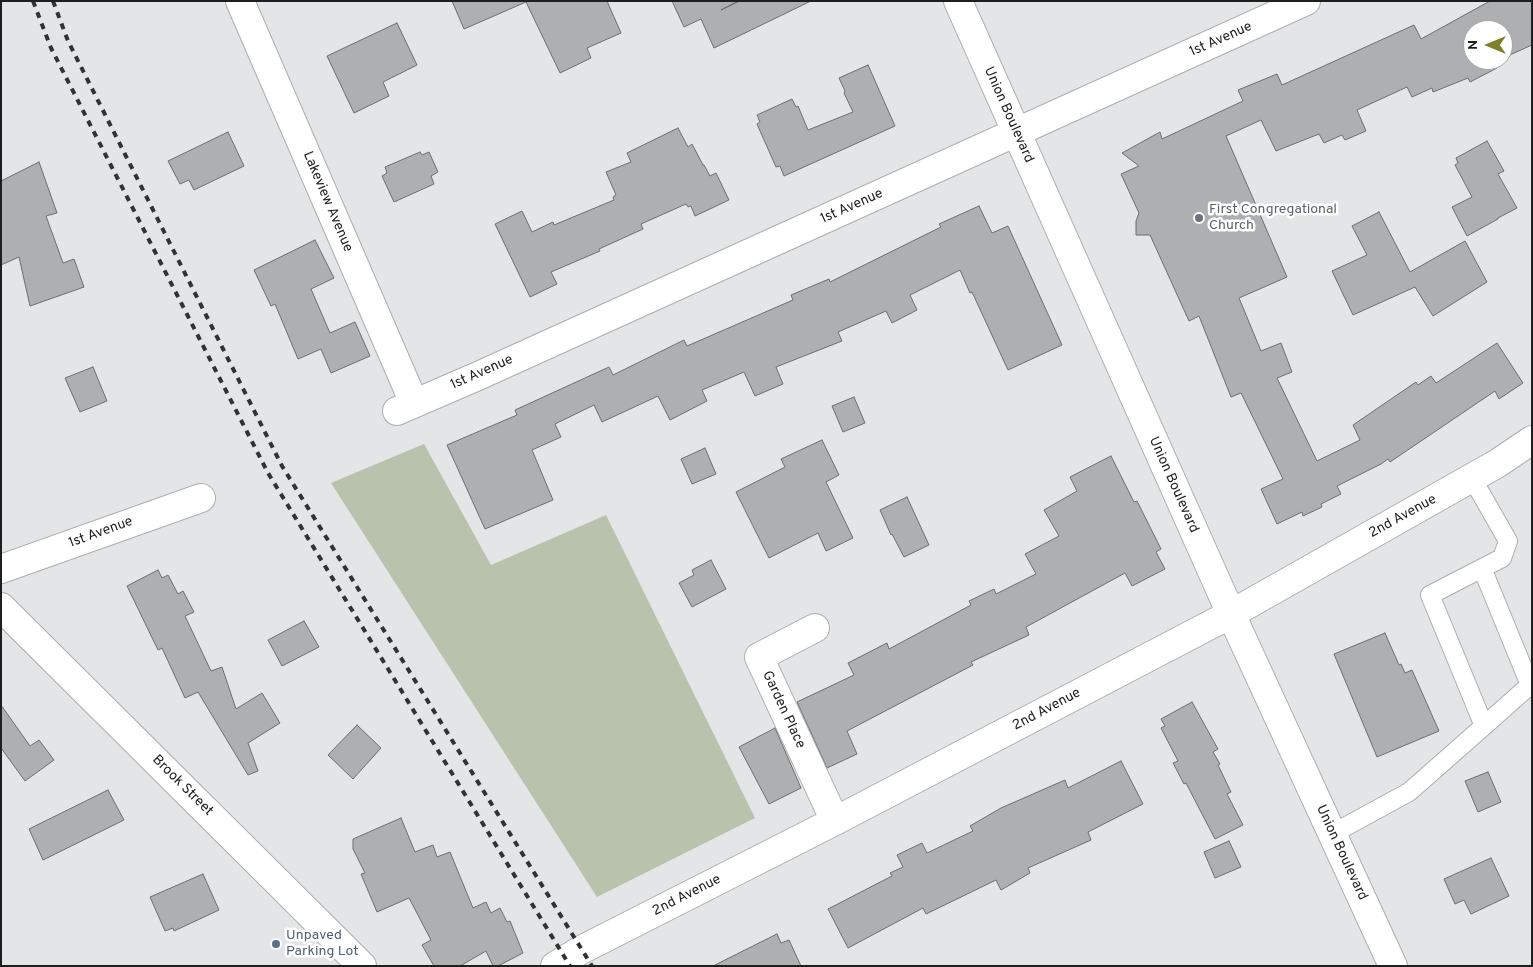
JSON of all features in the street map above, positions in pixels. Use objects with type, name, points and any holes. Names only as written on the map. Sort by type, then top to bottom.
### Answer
[{"type":"street","name":"Lakeview Avenue","points":[[240,1],[405,407]]},
{"type":"street","name":"Union Boulevard","points":[[958,1],[1231,614],[1393,966]]},
{"type":"street","name":"1st Avenue","points":[[405,407],[478,376],[1016,133],[1256,12],[1306,1]]},
{"type":"street","name":"2nd Avenue","points":[[555,966],[581,950],[835,821],[1231,614],[1498,463],[1532,440]]},
{"type":"street","name":"1st Avenue","points":[[1,569],[201,498]]},
{"type":"street","name":"Brook Street","points":[[1,607],[362,966]]},
{"type":"street","name":"Garden Place","points":[[815,628],[759,657],[835,821]]},
{"type":"lane","points":[[1472,478],[1508,541],[1502,558],[1430,596],[1484,726]]},
{"type":"lane","points":[[1332,834],[1409,792],[1530,685],[1482,568]]},
{"type":"green space","points":[[424,444],[491,565],[606,515],[755,818],[597,897],[331,483]]},
{"type":"building","points":[[452,1],[607,1],[621,33],[587,48],[591,58],[560,73],[526,2],[464,29]]},
{"type":"building","points":[[672,1],[738,1],[721,10],[740,1],[811,1],[714,48],[701,19],[684,27]]},
{"type":"building","points":[[1490,1],[1532,1],[1532,45],[1513,54],[1513,20],[1463,20],[1463,70],[1493,70],[1470,82],[1468,78],[1433,92],[1432,88],[1412,97],[1407,87],[1357,110],[1366,131],[1345,140],[1342,135],[1324,143],[1319,134],[1276,151],[1261,120],[1226,136],[1287,277],[1239,298],[1261,351],[1281,343],[1292,372],[1277,378],[1317,461],[1360,440],[1353,425],[1416,382],[1418,385],[1431,376],[1436,383],[1497,343],[1523,383],[1499,399],[1495,391],[1390,462],[1388,459],[1337,486],[1341,494],[1321,504],[1322,507],[1303,516],[1302,512],[1277,524],[1261,489],[1283,479],[1241,393],[1231,397],[1199,316],[1189,321],[1150,235],[1136,235],[1136,221],[1139,213],[1121,174],[1139,166],[1122,153],[1160,132],[1162,139],[1243,101],[1238,90],[1277,74],[1282,85],[1414,25],[1421,39]]},
{"type":"building","points":[[397,23],[417,65],[383,82],[389,96],[354,113],[327,56]]},
{"type":"building","points":[[868,65],[895,126],[784,176],[780,166],[776,167],[757,124],[760,122],[757,115],[792,99],[796,107],[798,106],[808,130],[853,112],[839,78]]},
{"type":"building","points":[[678,128],[688,147],[692,144],[710,176],[716,173],[729,200],[695,216],[691,206],[688,207],[686,204],[641,224],[643,229],[599,249],[600,251],[551,272],[557,284],[530,297],[495,224],[522,211],[532,232],[553,222],[554,225],[614,200],[613,197],[616,195],[606,172],[631,162],[627,153]]},
{"type":"building","points":[[228,132],[244,166],[194,190],[189,180],[180,184],[168,161]]},
{"type":"building","points":[[1487,141],[1504,171],[1498,174],[1517,208],[1467,236],[1452,207],[1472,197],[1455,165],[1458,163],[1456,158]]},
{"type":"building","points":[[420,152],[422,155],[429,152],[438,172],[431,176],[434,184],[394,202],[382,176],[387,173],[385,167]]},
{"type":"building","points":[[39,162],[57,213],[46,216],[63,263],[74,259],[84,287],[30,306],[19,257],[1,265],[1,181]]},
{"type":"building","points":[[979,206],[992,233],[1008,226],[1062,345],[1008,370],[960,270],[910,295],[917,310],[892,323],[886,311],[838,332],[842,341],[776,367],[783,384],[755,396],[744,372],[702,390],[707,401],[670,420],[658,396],[602,422],[594,405],[555,424],[561,437],[532,450],[553,500],[485,529],[447,445],[517,415],[515,410],[609,367],[613,375],[684,340],[687,346],[793,300],[791,295],[829,279],[830,282],[941,227],[939,224]]},
{"type":"building","points":[[1379,212],[1410,272],[1465,241],[1487,282],[1433,316],[1415,287],[1353,315],[1332,271],[1367,255],[1352,226]]},
{"type":"building","points":[[315,240],[334,278],[311,289],[330,333],[355,322],[370,356],[331,373],[321,349],[298,359],[275,304],[271,306],[254,270]]},
{"type":"building","points":[[93,367],[107,401],[80,412],[65,378]]},
{"type":"building","points":[[854,397],[865,423],[843,432],[832,406]]},
{"type":"building","points":[[822,440],[839,475],[826,482],[853,538],[826,551],[818,533],[769,558],[736,492],[785,467],[781,459]]},
{"type":"building","points":[[705,448],[716,474],[692,484],[681,459]]},
{"type":"building","points":[[1111,456],[1134,502],[1137,501],[1161,549],[1156,552],[1165,569],[1132,586],[1125,573],[1026,627],[1029,635],[971,662],[973,665],[847,731],[857,754],[827,768],[797,702],[854,675],[848,663],[887,643],[889,649],[971,605],[969,601],[994,589],[996,594],[1036,574],[1025,554],[1059,536],[1044,510],[1077,491],[1070,477]]},
{"type":"building","points":[[907,497],[929,545],[904,557],[891,535],[880,510]]},
{"type":"building","points":[[711,560],[726,589],[692,607],[679,583],[694,575],[692,570]]},
{"type":"building","points":[[158,570],[162,578],[168,575],[178,594],[183,591],[194,612],[185,616],[211,671],[222,667],[236,709],[262,693],[280,723],[248,743],[258,771],[248,775],[198,692],[185,698],[162,648],[158,650],[127,586]]},
{"type":"building","points":[[304,621],[319,647],[282,666],[268,640]]},
{"type":"building","points":[[1385,633],[1399,665],[1401,664],[1405,673],[1412,670],[1439,731],[1377,757],[1334,654]]},
{"type":"building","points":[[1192,702],[1218,749],[1213,752],[1231,792],[1227,794],[1243,825],[1215,839],[1186,783],[1184,784],[1173,763],[1178,761],[1161,728],[1165,726],[1161,719]]},
{"type":"building","points":[[1,705],[30,746],[39,740],[54,760],[25,781],[1,748]]},
{"type":"building","points":[[357,725],[381,748],[353,779],[328,755]]},
{"type":"building","points":[[775,728],[801,788],[769,804],[739,747]]},
{"type":"building","points":[[1121,761],[1143,804],[1088,832],[1091,840],[1028,868],[1030,873],[1001,890],[996,880],[926,914],[923,908],[848,948],[828,909],[892,876],[890,873],[903,867],[897,855],[922,843],[927,853],[973,831],[970,826],[1001,808],[1065,780],[1068,788]]},
{"type":"building","points":[[1488,772],[1501,802],[1478,812],[1465,781]]},
{"type":"building","points":[[108,790],[124,820],[43,860],[29,829]]},
{"type":"building","points":[[401,818],[415,852],[433,845],[437,857],[450,852],[473,908],[486,902],[491,913],[500,908],[507,922],[510,921],[523,953],[498,966],[493,966],[486,951],[460,966],[434,966],[422,945],[431,940],[409,898],[377,912],[361,874],[365,873],[353,849],[353,839]]},
{"type":"building","points":[[1229,841],[1241,867],[1215,878],[1204,852]]},
{"type":"building","points":[[1491,858],[1509,896],[1471,914],[1464,900],[1455,904],[1444,879]]},
{"type":"building","points":[[203,874],[219,910],[174,931],[173,928],[165,931],[150,897]]},
{"type":"building","points":[[777,934],[781,943],[789,940],[801,966],[713,966]]},
{"type":"railway","points":[[33,1],[51,48],[268,473],[570,966]]},
{"type":"railway","points":[[53,1],[68,41],[282,466],[592,966]]},
{"type":"place","name":"First Congregational Church","points":[[1199,218]]},
{"type":"place","name":"Unpaved Parking Lot","points":[[276,944]]}]
